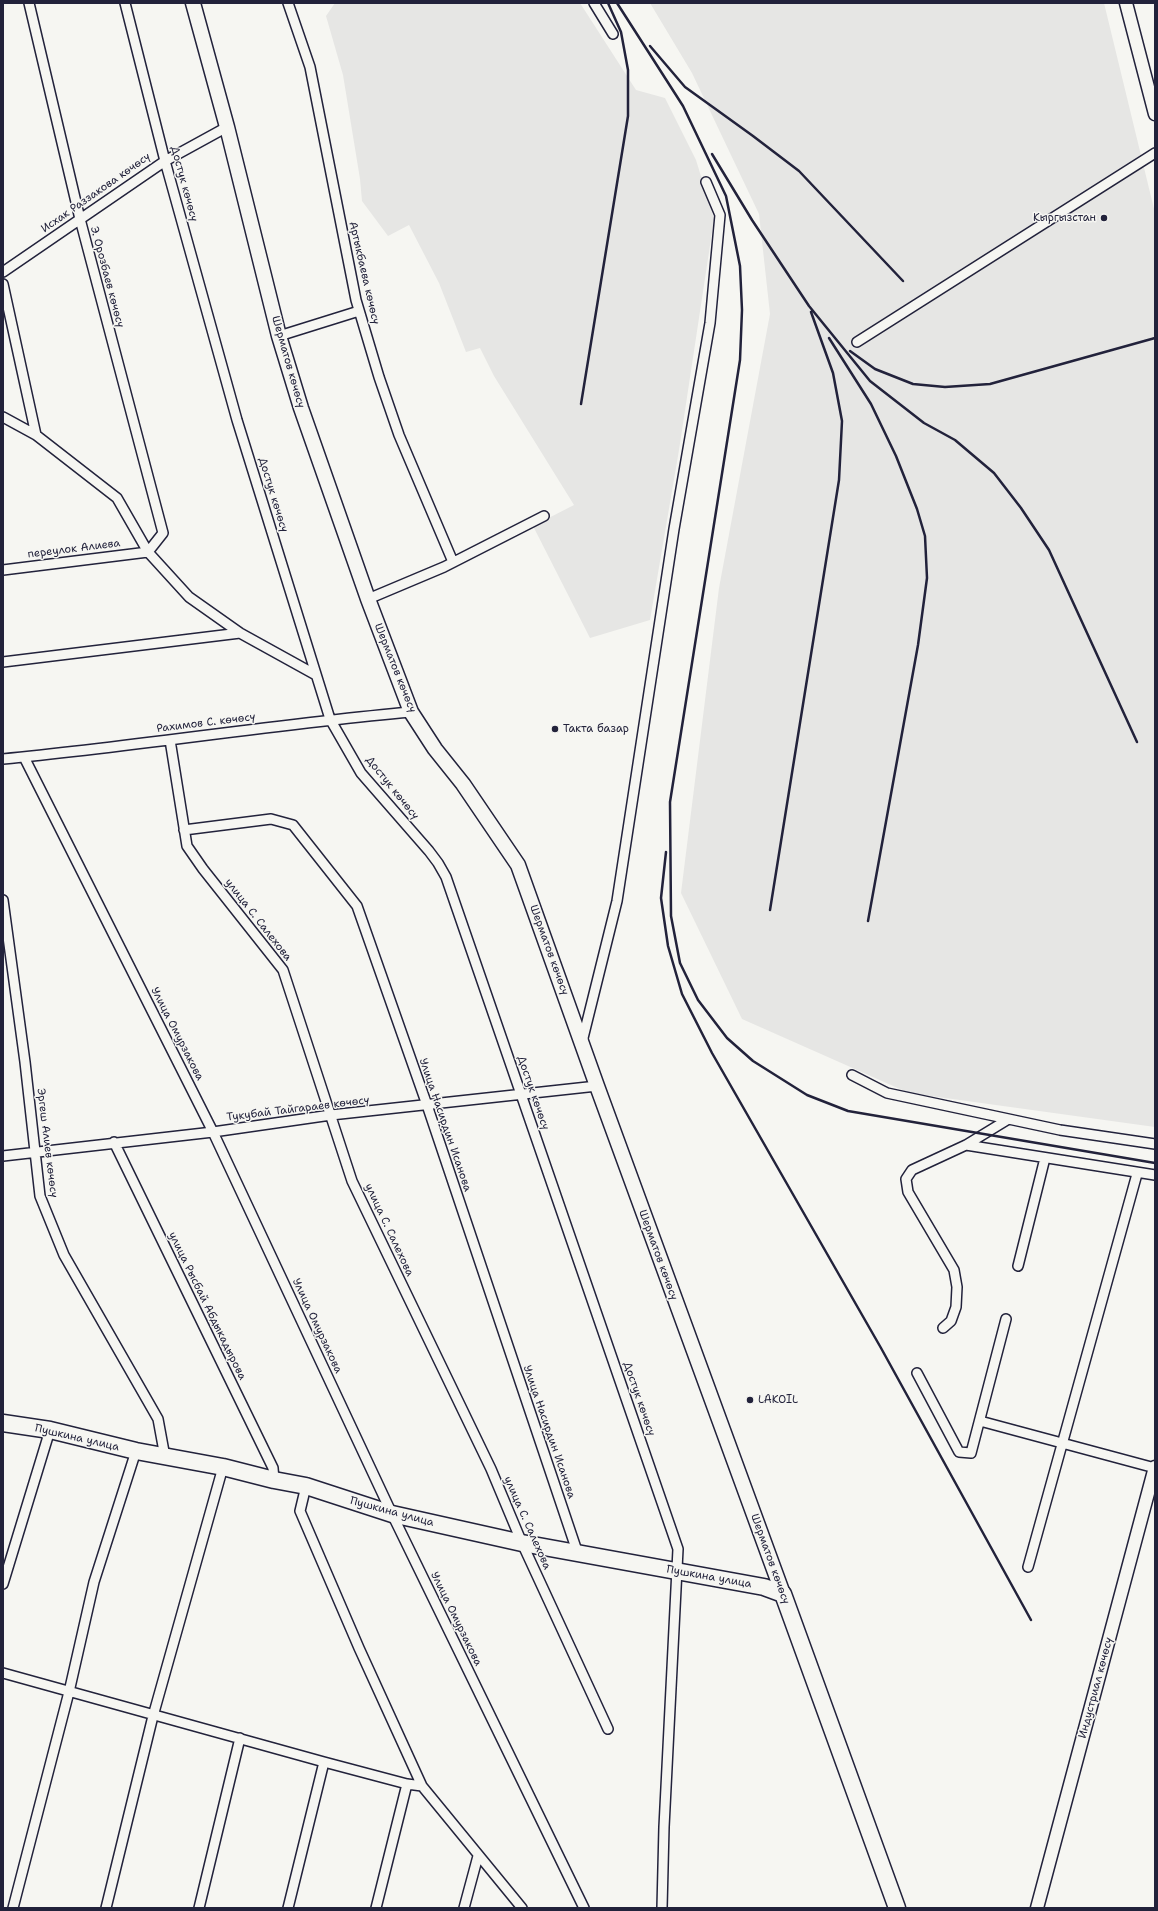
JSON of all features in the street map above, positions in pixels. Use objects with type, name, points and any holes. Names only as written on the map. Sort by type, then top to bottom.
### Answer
[{"type":"highway","name":"Пушкина улица","points":[[3,1423],[50,1430],[136,1451],[223,1466],[274,1480],[306,1486],[392,1514],[522,1543],[764,1587],[783,1594]]},
{"type":"highway","name":"Шерматов көчөсү","points":[[783,1594],[897,1908]]},
{"type":"main road","name":"Шерматов көчөсү","points":[[193,3],[227,127],[279,336],[301,408],[368,599],[411,712],[435,749],[462,784],[518,865],[597,1086],[783,1594]]},
{"type":"main road","points":[[1126,3],[1155,114]]},
{"type":"main road","name":"Индустриал көчөсү","points":[[1037,1908],[1155,1468]]},
{"type":"street","name":"Э. Орозбаев көчөсү","points":[[29,3],[80,219],[163,533],[148,552]]},
{"type":"street","name":"Достук көчөсү","points":[[125,3],[165,160],[237,420],[330,719],[361,773],[429,850],[446,877],[678,1549],[664,1827],[662,1908]]},
{"type":"street","name":"Артыкбаева көчөсү","points":[[288,3],[310,67],[359,310],[379,377],[399,435],[453,562]]},
{"type":"street","points":[[594,3],[613,34]]},
{"type":"street","name":"Исхак Раззакова көчөсү","points":[[3,272],[165,160],[227,127]]},
{"type":"street","points":[[857,342],[1155,152]]},
{"type":"street","points":[[582,1042],[617,901],[674,529],[710,323],[720,215],[706,182]]},
{"type":"street","points":[[3,284],[36,435]]},
{"type":"street","points":[[279,336],[359,310]]},
{"type":"street","points":[[3,417],[36,435],[117,498],[148,552],[189,597],[240,632],[316,676]]},
{"type":"street","points":[[368,599],[453,562],[544,516]]},
{"type":"street","name":"переулок Алиева","points":[[3,570],[148,552]]},
{"type":"street","points":[[3,662],[240,632]]},
{"type":"street","name":"Рахимов С. көчөсү","points":[[3,759],[170,740],[330,719],[411,712]]},
{"type":"street","name":"улица С. Салехова","points":[[170,740],[187,846],[203,869],[283,970],[352,1180],[491,1469],[522,1543],[608,1729]]},
{"type":"street","name":"Улица Омурзакова","points":[[24,757],[213,1132],[392,1514],[584,1908]]},
{"type":"street","name":"Улица Насирдин Исанова","points":[[184,830],[271,819],[294,826],[357,906],[578,1554]]},
{"type":"street","name":"Эргеш Алиев көчөсү","points":[[3,900],[25,1062],[40,1196],[64,1255],[158,1419],[165,1456]]},
{"type":"street","points":[[852,1075],[887,1093],[1007,1120],[1060,1130],[1155,1144]]},
{"type":"street","name":"Тукубай Тайгараев көчөсү","points":[[3,1156],[114,1142],[213,1132],[331,1115],[426,1106],[597,1086]]},
{"type":"street","points":[[943,1328],[951,1321],[956,1308],[957,1286],[954,1270],[908,1192],[906,1179],[912,1170],[966,1145],[1007,1120]]},
{"type":"street","name":"улица Рысбай Абдыкадырова","points":[[114,1142],[273,1468],[274,1480]]},
{"type":"street","points":[[966,1145],[1137,1174],[1155,1175]]},
{"type":"street","points":[[1018,1266],[1045,1158]]},
{"type":"street","points":[[1028,1567],[1137,1174]]},
{"type":"street","points":[[917,1374],[959,1452],[971,1453],[1006,1319]]},
{"type":"street","points":[[980,1421],[1155,1468]]},
{"type":"street","points":[[3,1584],[50,1430]]},
{"type":"street","points":[[13,1908],[69,1692],[94,1582],[136,1451]]},
{"type":"street","points":[[106,1908],[153,1716],[223,1466]]},
{"type":"street","points":[[306,1486],[300,1511],[359,1648],[422,1786],[522,1908]]},
{"type":"street","points":[[3,1673],[153,1716],[240,1738],[407,1784],[422,1786]]},
{"type":"street","points":[[199,1908],[240,1738]]},
{"type":"street","points":[[288,1908],[324,1762]]},
{"type":"street","points":[[376,1908],[407,1784]]},
{"type":"street","points":[[464,1908],[478,1856]]},
{"type":"shaded area","points":[[335,3],[580,3],[636,90],[665,98],[696,160],[714,219],[679,450],[650,620],[590,638],[533,526],[574,505],[494,376],[480,348],[466,352],[439,283],[409,225],[388,236],[362,201],[360,179],[343,75],[326,16]]},
{"type":"shaded area","points":[[650,3],[1104,3],[1155,213],[1155,1127],[909,1093],[742,1019],[681,893],[719,588],[770,314],[759,214],[692,73]]},
{"type":"railway","points":[[581,404],[628,116],[628,70],[621,32],[608,3]]},
{"type":"railway","points":[[617,3],[683,106],[726,196],[740,266],[742,310],[740,360],[670,802],[671,916],[680,963],[698,1000],[727,1038],[753,1061],[807,1095],[848,1111],[1155,1163]]},
{"type":"railway","points":[[650,46],[685,87],[799,171],[903,281]]},
{"type":"railway","points":[[712,154],[752,220],[809,306],[870,381],[924,423],[955,440],[994,473],[1021,508],[1049,550],[1137,742]]},
{"type":"railway","points":[[770,910],[839,480],[842,421],[833,373],[811,312]]},
{"type":"railway","points":[[829,338],[871,404],[896,456],[917,509],[925,536],[927,578],[918,645],[868,921]]},
{"type":"railway","points":[[850,351],[875,369],[913,384],[945,387],[990,384],[1155,338]]},
{"type":"railway","points":[[666,852],[661,898],[668,946],[682,994],[712,1053],[881,1348],[1031,1620]]},
{"type":"place","name":"Кыргызстан","points":[[1104,218]]},
{"type":"place","name":"Такта базар","points":[[555,729]]},
{"type":"place","name":"LAKOIL","points":[[750,1400]]}]
